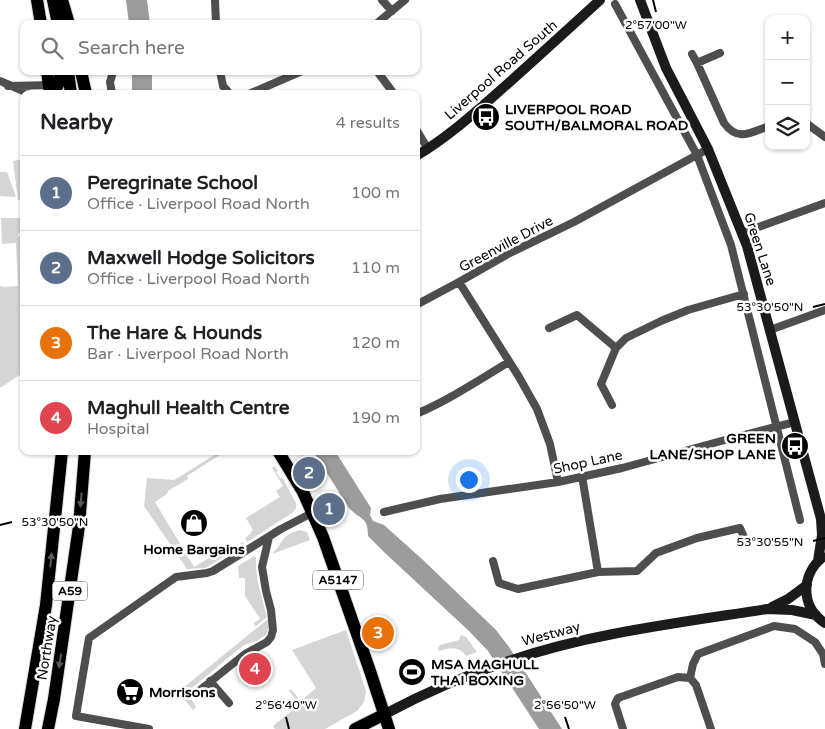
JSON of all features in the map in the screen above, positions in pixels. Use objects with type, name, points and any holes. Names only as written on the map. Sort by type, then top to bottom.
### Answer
[{"type":"main road","points":[[37,0],[41,20]]},
{"type":"main road","points":[[54,0],[57,20]]},
{"type":"main road","points":[[62,0],[68,20]]},
{"type":"main road","name":"Liverpool Road South","points":[[420,154],[457,128],[600,0]]},
{"type":"main road","name":"Green Lane","points":[[640,0],[666,68],[708,149],[747,246],[794,422],[823,521],[822,558],[811,570],[806,584]]},
{"type":"main road","points":[[50,75],[60,86]]},
{"type":"main road","points":[[82,75],[85,90]]},
{"type":"main road","name":"Northway","points":[[25,729],[46,605],[62,455]]},
{"type":"main road","name":"Northway","points":[[48,729],[78,536],[85,455]]},
{"type":"main road","name":"A5147","points":[[281,455],[302,488],[323,537],[389,729]]},
{"type":"main road","points":[[806,584],[808,601],[816,615],[825,623]]},
{"type":"main road","name":"Westway","points":[[767,609],[788,599],[806,584]]},
{"type":"main road","name":"Westway","points":[[355,729],[422,695],[484,670],[536,652],[613,634],[767,609],[792,610],[816,615]]},
{"type":"street","points":[[215,0],[216,20]]},
{"type":"street","points":[[382,0],[392,11]]},
{"type":"street","points":[[381,20],[405,0]]},
{"type":"street","points":[[615,4],[697,155],[731,244],[800,520]]},
{"type":"street","points":[[697,63],[720,53]]},
{"type":"street","points":[[692,54],[729,130],[736,134],[750,134],[765,128]]},
{"type":"street","points":[[111,90],[110,82],[112,75]]},
{"type":"street","points":[[221,75],[223,86],[226,90]]},
{"type":"street","points":[[258,90],[293,75]]},
{"type":"street","points":[[380,75],[391,90]]},
{"type":"street","points":[[0,81],[20,90]]},
{"type":"street","points":[[8,86],[60,86]]},
{"type":"street","points":[[810,126],[825,138]]},
{"type":"street","points":[[420,136],[428,149]]},
{"type":"street","name":"Greenville Drive","points":[[558,482],[550,444],[537,408],[460,282],[508,254],[574,222],[708,149]]},
{"type":"street","points":[[742,233],[825,203]]},
{"type":"street","points":[[420,303],[460,282]]},
{"type":"street","points":[[612,405],[601,384],[616,348],[626,338],[688,310],[744,294]]},
{"type":"street","points":[[770,330],[825,310]]},
{"type":"street","points":[[549,328],[577,315],[616,348]]},
{"type":"street","points":[[420,412],[509,362]]},
{"type":"street","name":"Shop Lane","points":[[384,512],[440,500],[558,482],[622,468],[794,422]]},
{"type":"street","points":[[582,476],[598,572]]},
{"type":"street","points":[[149,729],[76,716],[89,638],[176,577],[213,571],[295,521],[312,513]]},
{"type":"street","points":[[493,561],[499,583],[518,589],[598,572],[637,571],[656,552],[697,538],[740,528],[744,537]]},
{"type":"street","points":[[194,694],[245,654],[267,642],[271,637],[273,630],[271,610],[262,567],[269,537]]},
{"type":"street","points":[[690,678],[693,664],[698,654],[774,626],[795,629],[815,642],[823,654],[825,664]]},
{"type":"street","points":[[623,729],[615,704],[618,698],[678,678],[690,678],[696,685],[711,729]]},
{"type":"street","points":[[210,681],[229,703]]},
{"type":"shaded area","points":[[126,0],[147,0],[150,20],[128,20]]},
{"type":"shaded area","points":[[132,75],[152,75],[152,90],[132,90]]},
{"type":"shaded area","points":[[20,160],[20,200],[18,200],[13,161]]},
{"type":"shaded area","points":[[0,172],[7,172],[16,197],[0,196]]},
{"type":"shaded area","points":[[1,218],[20,218],[20,232],[17,237],[20,235],[20,375],[0,388],[0,286],[18,286],[16,243],[2,244]]},
{"type":"shaded area","points":[[215,455],[220,455],[187,476],[188,479],[168,491],[167,494],[155,502],[194,567],[217,553],[220,556],[244,543],[205,568],[187,569],[144,506],[147,478],[174,480]]},
{"type":"shaded area","points":[[316,455],[338,455],[371,508],[370,515],[373,521],[384,525],[496,630],[562,729],[539,729],[488,651],[368,536],[367,525],[363,519],[349,508]]},
{"type":"shaded area","points":[[275,466],[278,471],[276,472],[280,478],[282,477],[296,503],[296,508],[292,513],[247,542],[245,538],[253,530],[246,518],[280,497],[276,491],[283,486],[272,468]]},
{"type":"shaded area","points":[[299,530],[307,532],[310,540],[272,554],[285,537]]},
{"type":"shaded area","points":[[254,556],[256,558],[258,583],[267,617],[255,627],[254,623],[260,619],[245,596],[245,578],[239,578],[238,566]]},
{"type":"shaded area","points":[[268,619],[269,628],[266,635],[257,641],[244,645],[187,692],[196,707],[193,710],[178,692]]},
{"type":"shaded area","points":[[346,630],[366,691],[364,702],[357,711],[325,729],[275,729],[273,726],[300,704],[289,691],[291,689],[301,701],[316,688],[292,650]]},
{"type":"shaded area","points":[[461,635],[466,637],[477,652],[466,656],[457,649],[450,648],[439,651],[440,645],[459,640]]},
{"type":"place","name":"LIVERPOOL ROAD SOUTH/BALMORAL ROAD","points":[[486,117]]},
{"type":"place","name":"GREEN LANE/SHOP LANE","points":[[795,446]]},
{"type":"place","name":"Maxwell Hodge Solicitors","points":[[309,473]]},
{"type":"place","name":"Peregrinate School","points":[[329,509]]},
{"type":"place","name":"Home Bargains","points":[[194,523]]},
{"type":"place","name":"The Hare & Hounds","points":[[378,633]]},
{"type":"place","name":"Maghull Health Centre","points":[[255,669]]},
{"type":"place","name":"MSA MAGHULL THAI BOXING","points":[[412,672]]},
{"type":"place","name":"Morrisons","points":[[130,692]]}]
